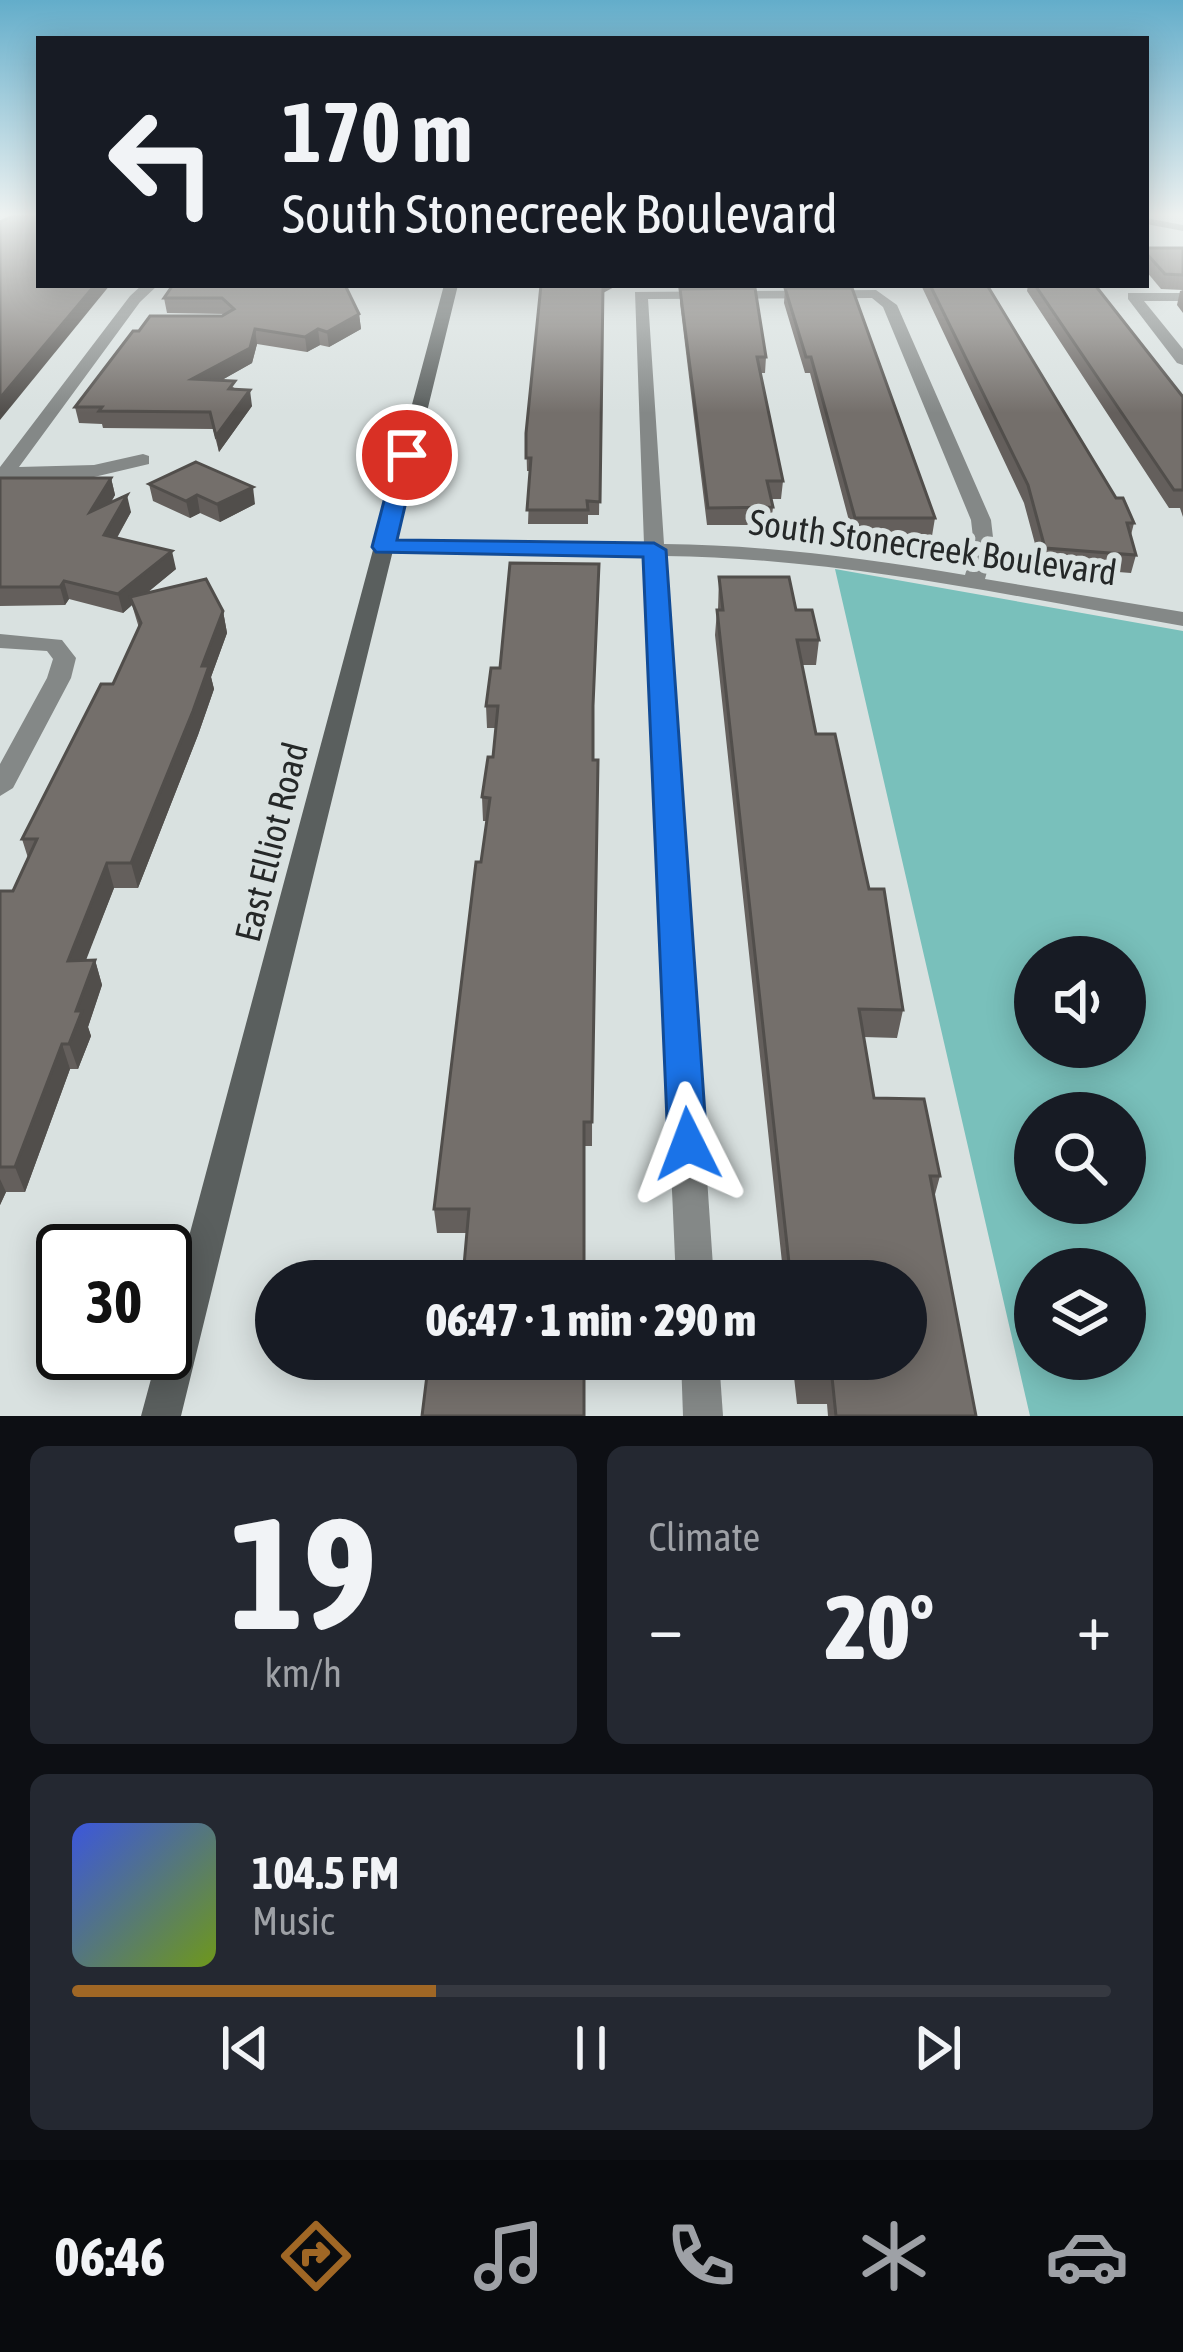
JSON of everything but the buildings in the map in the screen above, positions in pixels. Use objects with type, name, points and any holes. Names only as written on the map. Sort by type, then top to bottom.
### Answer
[{"type":"main road","name":"East Elliot Road","points":[[161,1416],[450,288]]},
{"type":"street","points":[[3,472],[148,288]]},
{"type":"street","points":[[694,1260],[640,295],[876,294],[890,305],[970,487],[984,545],[973,582]]},
{"type":"street","points":[[1183,296],[1133,296],[1183,359]]},
{"type":"street","points":[[118,322],[139,322]]},
{"type":"street","points":[[3,472],[94,470],[143,460]]},
{"type":"street","name":"South Stonecreek Boulevard","points":[[384,547],[654,550],[833,559],[1183,619]]},
{"type":"street","points":[[0,641],[41,642],[63,650],[59,678],[0,788]]},
{"type":"street","points":[[701,1380],[703,1416]]},
{"type":"shaded area","points":[[835,569],[1183,631],[1183,1416],[1030,1416],[1022,1380],[1146,1380],[1146,1248],[1014,1248],[1014,1347]]},
{"type":"route","points":[[407,455],[384,547],[654,550],[688,1144]]}]
